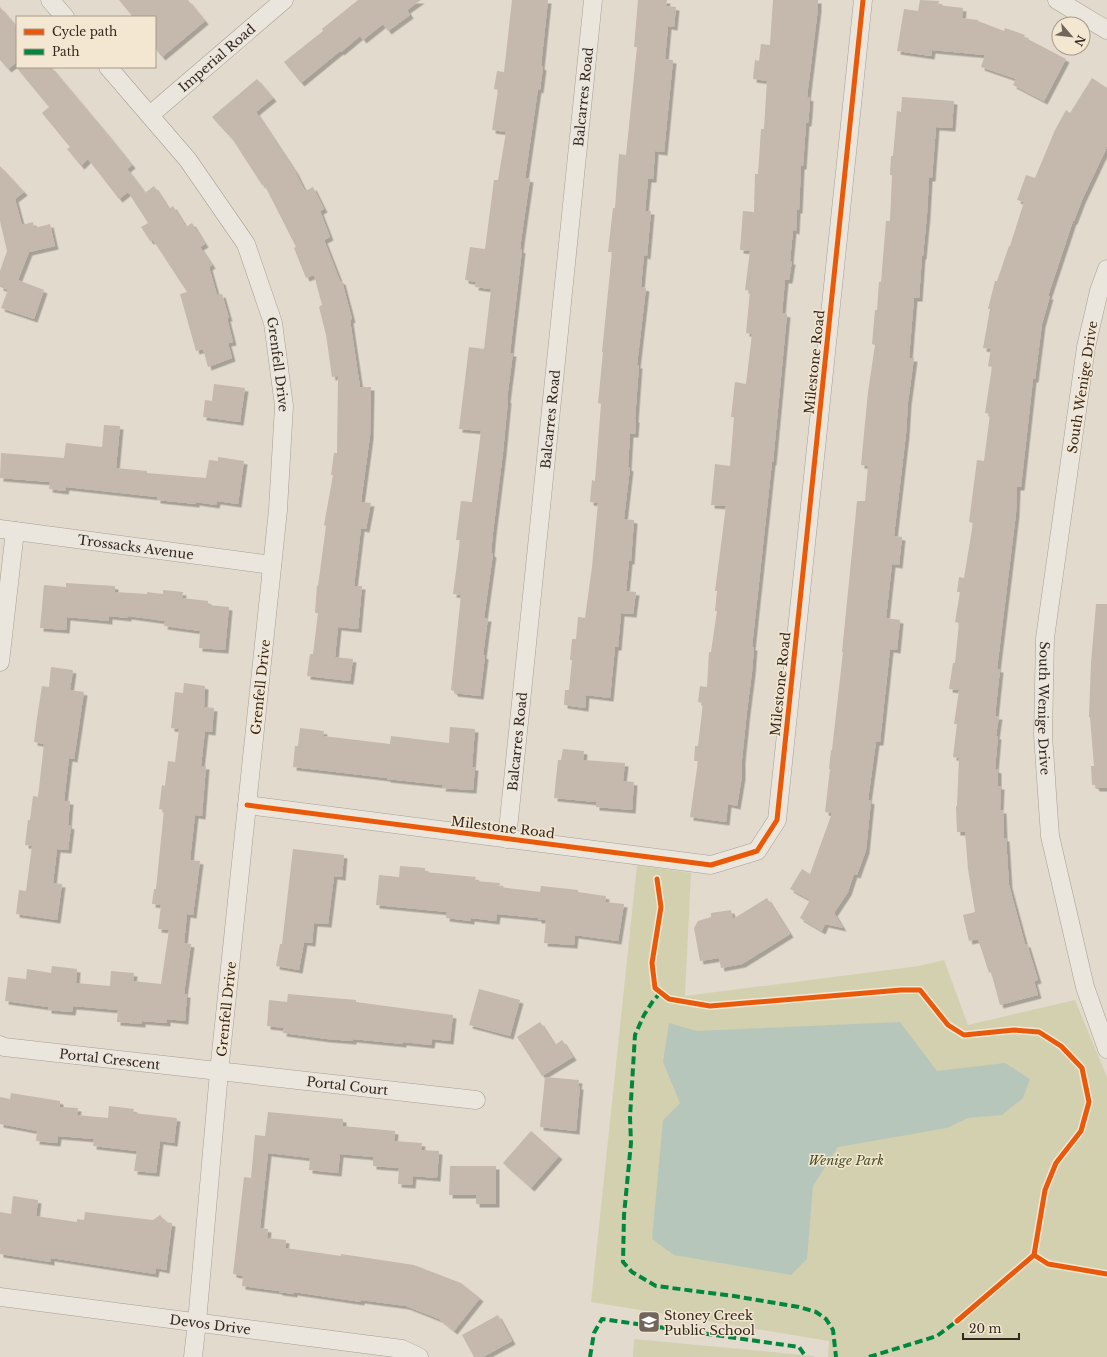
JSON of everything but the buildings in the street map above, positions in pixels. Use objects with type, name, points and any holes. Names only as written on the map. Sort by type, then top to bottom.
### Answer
[{"type":"street","points":[[50,0],[64,16]]},
{"type":"street","name":"Imperial Road","points":[[150,115],[284,0]]},
{"type":"street","name":"Balcarres Road","points":[[507,838],[593,0]]},
{"type":"street","name":"Milestone Road","points":[[247,805],[711,865],[757,851],[777,820],[863,0]]},
{"type":"street","points":[[1057,0],[1107,30]]},
{"type":"street","name":"Grenfell Drive","points":[[109,68],[188,160],[246,244],[273,323],[284,406],[278,510],[219,1072],[193,1357]]},
{"type":"street","name":"South Wenige Drive","points":[[1107,269],[1086,347],[1064,500],[1045,638],[1043,721],[1050,836],[1085,987],[1107,1049]]},
{"type":"street","points":[[0,662],[7,530]]},
{"type":"street","name":"Trossacks Avenue","points":[[7,530],[272,565]]},
{"type":"street","name":"Portal Crescent","points":[[0,1045],[4,1047],[219,1072]]},
{"type":"street","name":"Portal Court","points":[[219,1072],[476,1100]]},
{"type":"street","name":"Devos Drive","points":[[0,1297],[402,1349],[419,1357]]},
{"type":"green space","name":"Wenige Park","points":[[637,865],[691,873],[685,996],[919,966],[944,960],[968,1025],[1075,1000],[1107,1077],[1107,1357],[828,1357],[829,1341],[591,1302]]},
{"type":"green space","points":[[634,1339],[814,1356],[814,1357],[633,1357]]},
{"type":"shaded area","points":[[900,1022],[937,1071],[1005,1063],[1030,1079],[1023,1098],[1002,1115],[968,1118],[947,1128],[838,1147],[813,1186],[807,1259],[791,1275],[674,1255],[652,1239],[663,1120],[680,1103],[663,1062],[669,1023],[697,1031]]},
{"type":"marked path","points":[[661,992],[644,1015],[635,1035],[630,1117],[631,1143],[624,1215],[623,1262],[632,1272],[656,1286],[734,1296],[799,1307],[816,1312],[826,1319],[833,1330],[836,1357]]},
{"type":"marked path","points":[[590,1357],[594,1333],[602,1319],[799,1347],[806,1357]]},
{"type":"marked path","points":[[869,1357],[937,1336],[957,1321]]},
{"type":"cycle path","points":[[247,805],[711,865],[757,851],[777,820],[863,0]]},
{"type":"cycle path","points":[[657,879],[661,907],[652,963],[655,988],[669,999],[710,1006],[901,990],[920,990],[948,1025],[964,1035],[1014,1030],[1039,1032],[1061,1046],[1082,1068],[1089,1102],[1081,1131],[1056,1163],[1045,1190],[1034,1255],[957,1321]]},
{"type":"cycle path","points":[[1034,1255],[1048,1264],[1107,1274]]},
{"type":"place","name":"Stoney Creek Public School","points":[[649,1322]]}]
